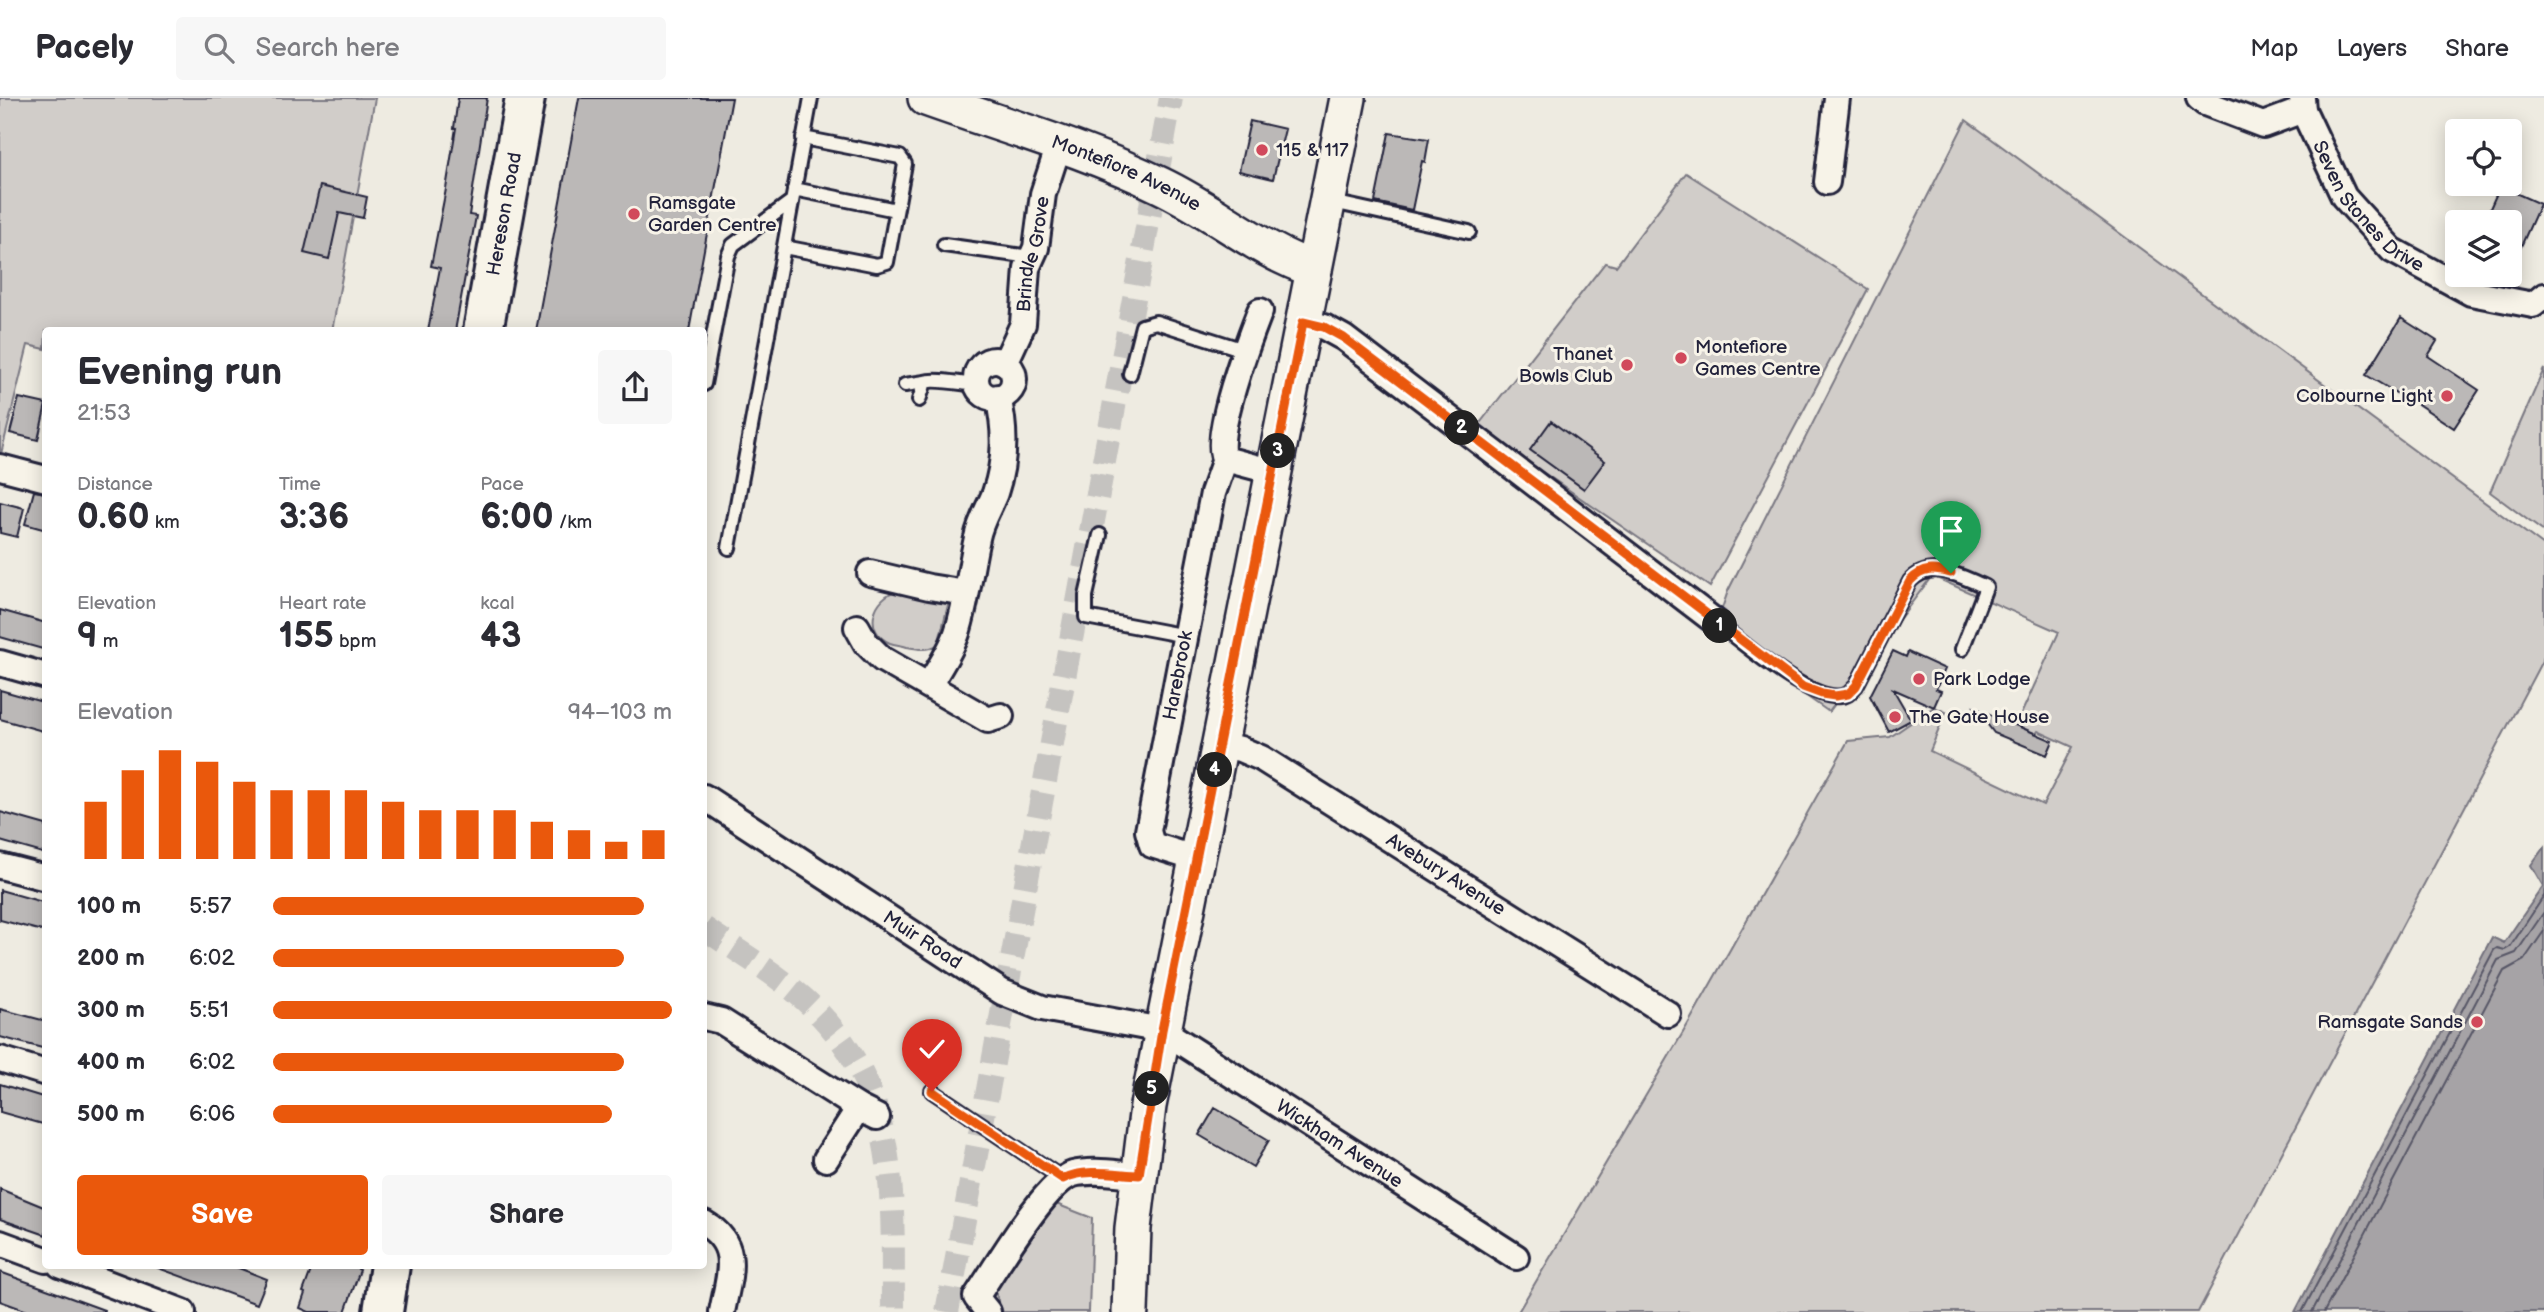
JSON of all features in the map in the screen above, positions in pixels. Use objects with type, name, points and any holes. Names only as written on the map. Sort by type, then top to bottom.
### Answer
[{"type":"main road","name":"Hereson Road","points":[[484,327],[525,98]]},
{"type":"main road","points":[[383,1312],[389,1269]]},
{"type":"street","name":"Montefiore Avenue","points":[[926,98],[1059,145],[1163,187],[1285,260],[1314,269]]},
{"type":"street","points":[[1130,1312],[1133,1228],[1139,1175],[1162,1030],[1348,98]]},
{"type":"street","points":[[1827,182],[1837,98]]},
{"type":"street","points":[[2199,98],[2205,103],[2263,125],[2302,104]]},
{"type":"street","name":"Seven Stones Drive","points":[[2302,104],[2344,197],[2392,250],[2471,293],[2533,305],[2544,296]]},
{"type":"street","name":"Brindle Grove","points":[[988,391],[978,372],[981,366],[992,360],[1005,363],[1023,324],[1027,268],[1036,248],[1043,194],[1059,145]]},
{"type":"street","name":"Harebrook","points":[[1197,859],[1152,845],[1147,831],[1213,494],[1225,459],[1220,449],[1233,388],[1244,350],[1260,311]]},
{"type":"street","points":[[1303,322],[1324,327],[1344,338],[1717,623]]},
{"type":"street","points":[[929,685],[957,633],[977,534],[995,493],[1002,467],[1003,419],[988,391]]},
{"type":"street","points":[[1225,459],[1274,472]]},
{"type":"street","points":[[0,467],[42,479]]},
{"type":"street","points":[[870,573],[966,593]]},
{"type":"street","points":[[858,627],[866,643],[882,659],[988,720],[1002,716]]},
{"type":"street","points":[[0,663],[42,675]]},
{"type":"street","name":"Avebury Avenue","points":[[1220,744],[1261,758],[1668,1014]]},
{"type":"street","name":"Muir Road","points":[[707,799],[1002,992],[1042,1008],[1162,1030]]},
{"type":"street","points":[[0,866],[42,877]]},
{"type":"street","points":[[707,1018],[721,1021],[868,1112],[826,1159]]},
{"type":"street","name":"Wickham Avenue","points":[[1162,1030],[1516,1257]]},
{"type":"street","points":[[0,1059],[42,1072]]},
{"type":"street","points":[[976,1307],[1042,1199],[1063,1179],[1088,1173],[1139,1175]]},
{"type":"street","points":[[707,1225],[717,1231],[728,1246],[731,1266],[722,1312]]},
{"type":"street","points":[[0,1243],[42,1259]]},
{"type":"street","points":[[70,1269],[183,1312]]},
{"type":"lane","points":[[729,548],[811,98]]},
{"type":"lane","points":[[784,247],[877,265],[887,262],[905,164],[900,157],[803,138]]},
{"type":"lane","points":[[707,368],[728,256],[733,245],[793,195],[896,210]]},
{"type":"lane","points":[[1328,201],[1469,232]]},
{"type":"lane","points":[[944,245],[1030,257]]},
{"type":"lane","points":[[1130,374],[1142,326],[1156,322],[1244,350]]},
{"type":"lane","points":[[905,385],[932,379],[988,391]]},
{"type":"lane","points":[[919,400],[925,382]]},
{"type":"lane","points":[[1100,535],[1086,596],[1086,617],[1186,635]]},
{"type":"lane","points":[[1717,623],[1803,687],[1822,694],[1848,694],[1856,686],[1910,581],[1926,569],[1935,569],[1986,587],[1962,649]]},
{"type":"lane","points":[[932,1091],[1063,1179]]},
{"type":"shaded area","points":[[0,98],[375,98],[333,327],[42,327],[42,348],[28,345],[0,458]]},
{"type":"shaded area","points":[[1966,120],[2544,546],[2544,657],[2198,1312],[1518,1312],[1688,1024],[1848,741],[1890,737],[1934,707],[1946,712],[1930,751],[2043,805],[2073,747],[2038,731],[2036,734],[2016,725],[2059,632],[1932,576],[1829,712],[1712,630],[1728,591]]},
{"type":"shaded area","name":"Montefiore Games Centre","points":[[1686,173],[1868,289],[1710,587],[1477,427],[1605,263],[1616,266]]},
{"type":"shaded area","points":[[2544,369],[2544,532],[2490,492]]},
{"type":"shaded area","points":[[899,590],[949,601],[938,645],[923,649],[890,643],[881,638],[874,623],[877,606],[883,599]]},
{"type":"shaded area","points":[[1051,1202],[1092,1218],[1089,1312],[1003,1312],[995,1292],[999,1274]]},
{"type":"water","points":[[2544,847],[2544,1312],[2295,1312],[2492,937],[2504,943],[2543,886],[2531,865]]},
{"type":"building","points":[[458,98],[487,98],[469,215],[476,216],[456,327],[429,327],[440,268],[431,266],[446,189]]},
{"type":"building","name":"Ramsgate Garden Centre","points":[[579,98],[732,98],[690,327],[537,327]]},
{"type":"building","name":"115 & 117","points":[[1250,121],[1285,129],[1273,179],[1239,171]]},
{"type":"building","points":[[1389,133],[1429,139],[1412,210],[1375,202]]},
{"type":"building","points":[[320,186],[367,197],[363,218],[339,213],[329,259],[304,253]]},
{"type":"building","points":[[2496,196],[2522,196],[2540,204],[2522,244],[2522,210],[2489,210]]},
{"type":"building","points":[[2401,318],[2437,341],[2428,356],[2479,390],[2454,428],[2404,395],[2403,397],[2366,375]]},
{"type":"building","points":[[19,398],[42,403],[38,440],[10,433]]},
{"type":"building","points":[[1551,421],[1605,461],[1584,489],[1530,450]]},
{"type":"building","points":[[34,491],[42,492],[42,529],[25,524]]},
{"type":"building","points":[[0,502],[24,508],[17,537],[0,533]]},
{"type":"building","points":[[0,610],[42,622],[42,649],[0,637]]},
{"type":"building","points":[[1893,651],[1906,657],[1908,652],[1945,669],[1936,689],[1941,691],[1934,707],[1893,689],[1911,720],[1889,732],[1870,696]]},
{"type":"building","points":[[0,690],[42,702],[42,731],[0,719]]},
{"type":"building","points":[[1975,708],[2053,741],[2047,755],[1994,733]]},
{"type":"building","points":[[0,812],[42,824],[42,853],[0,841]]},
{"type":"building","points":[[0,890],[42,902],[42,931],[0,920]]},
{"type":"building","points":[[0,1009],[42,1020],[42,1048],[0,1037]]},
{"type":"building","points":[[0,1084],[42,1097],[42,1124],[0,1112]]},
{"type":"building","points":[[1215,1108],[1269,1140],[1253,1167],[1199,1135]]},
{"type":"building","points":[[0,1189],[42,1206],[42,1234],[0,1219]]},
{"type":"building","points":[[161,1269],[241,1269],[267,1279],[257,1304]]},
{"type":"building","points":[[312,1269],[360,1270],[345,1312],[309,1312],[300,1308],[305,1293],[303,1292]]},
{"type":"building","points":[[0,1272],[104,1312],[30,1312],[0,1301]]},
{"type":"tunnel","points":[[947,1312],[1171,98]]},
{"type":"tunnel","points":[[707,930],[804,999],[836,1033],[859,1069],[875,1106],[885,1144],[892,1225],[893,1312]]},
{"type":"place","name":"115 & 117","points":[[1262,150]]},
{"type":"place","name":"Ramsgate Garden Centre","points":[[634,214]]},
{"type":"place","name":"Montefiore Games Centre","points":[[1681,358]]},
{"type":"place","name":"Thanet Bowls Club","points":[[1627,365]]},
{"type":"place","name":"Colbourne Light","points":[[2447,396]]},
{"type":"place","name":"Park Lodge","points":[[1919,679]]},
{"type":"place","name":"The Gate House","points":[[1895,717]]},
{"type":"place","name":"Ramsgate Sands","points":[[2477,1022]]},
{"type":"route","points":[[932,1091],[1063,1179],[1088,1173],[1139,1175],[1162,1030],[1303,322],[1324,327],[1344,338],[1803,687],[1822,694],[1848,694],[1856,686],[1910,581],[1926,569],[1951,573]]}]
